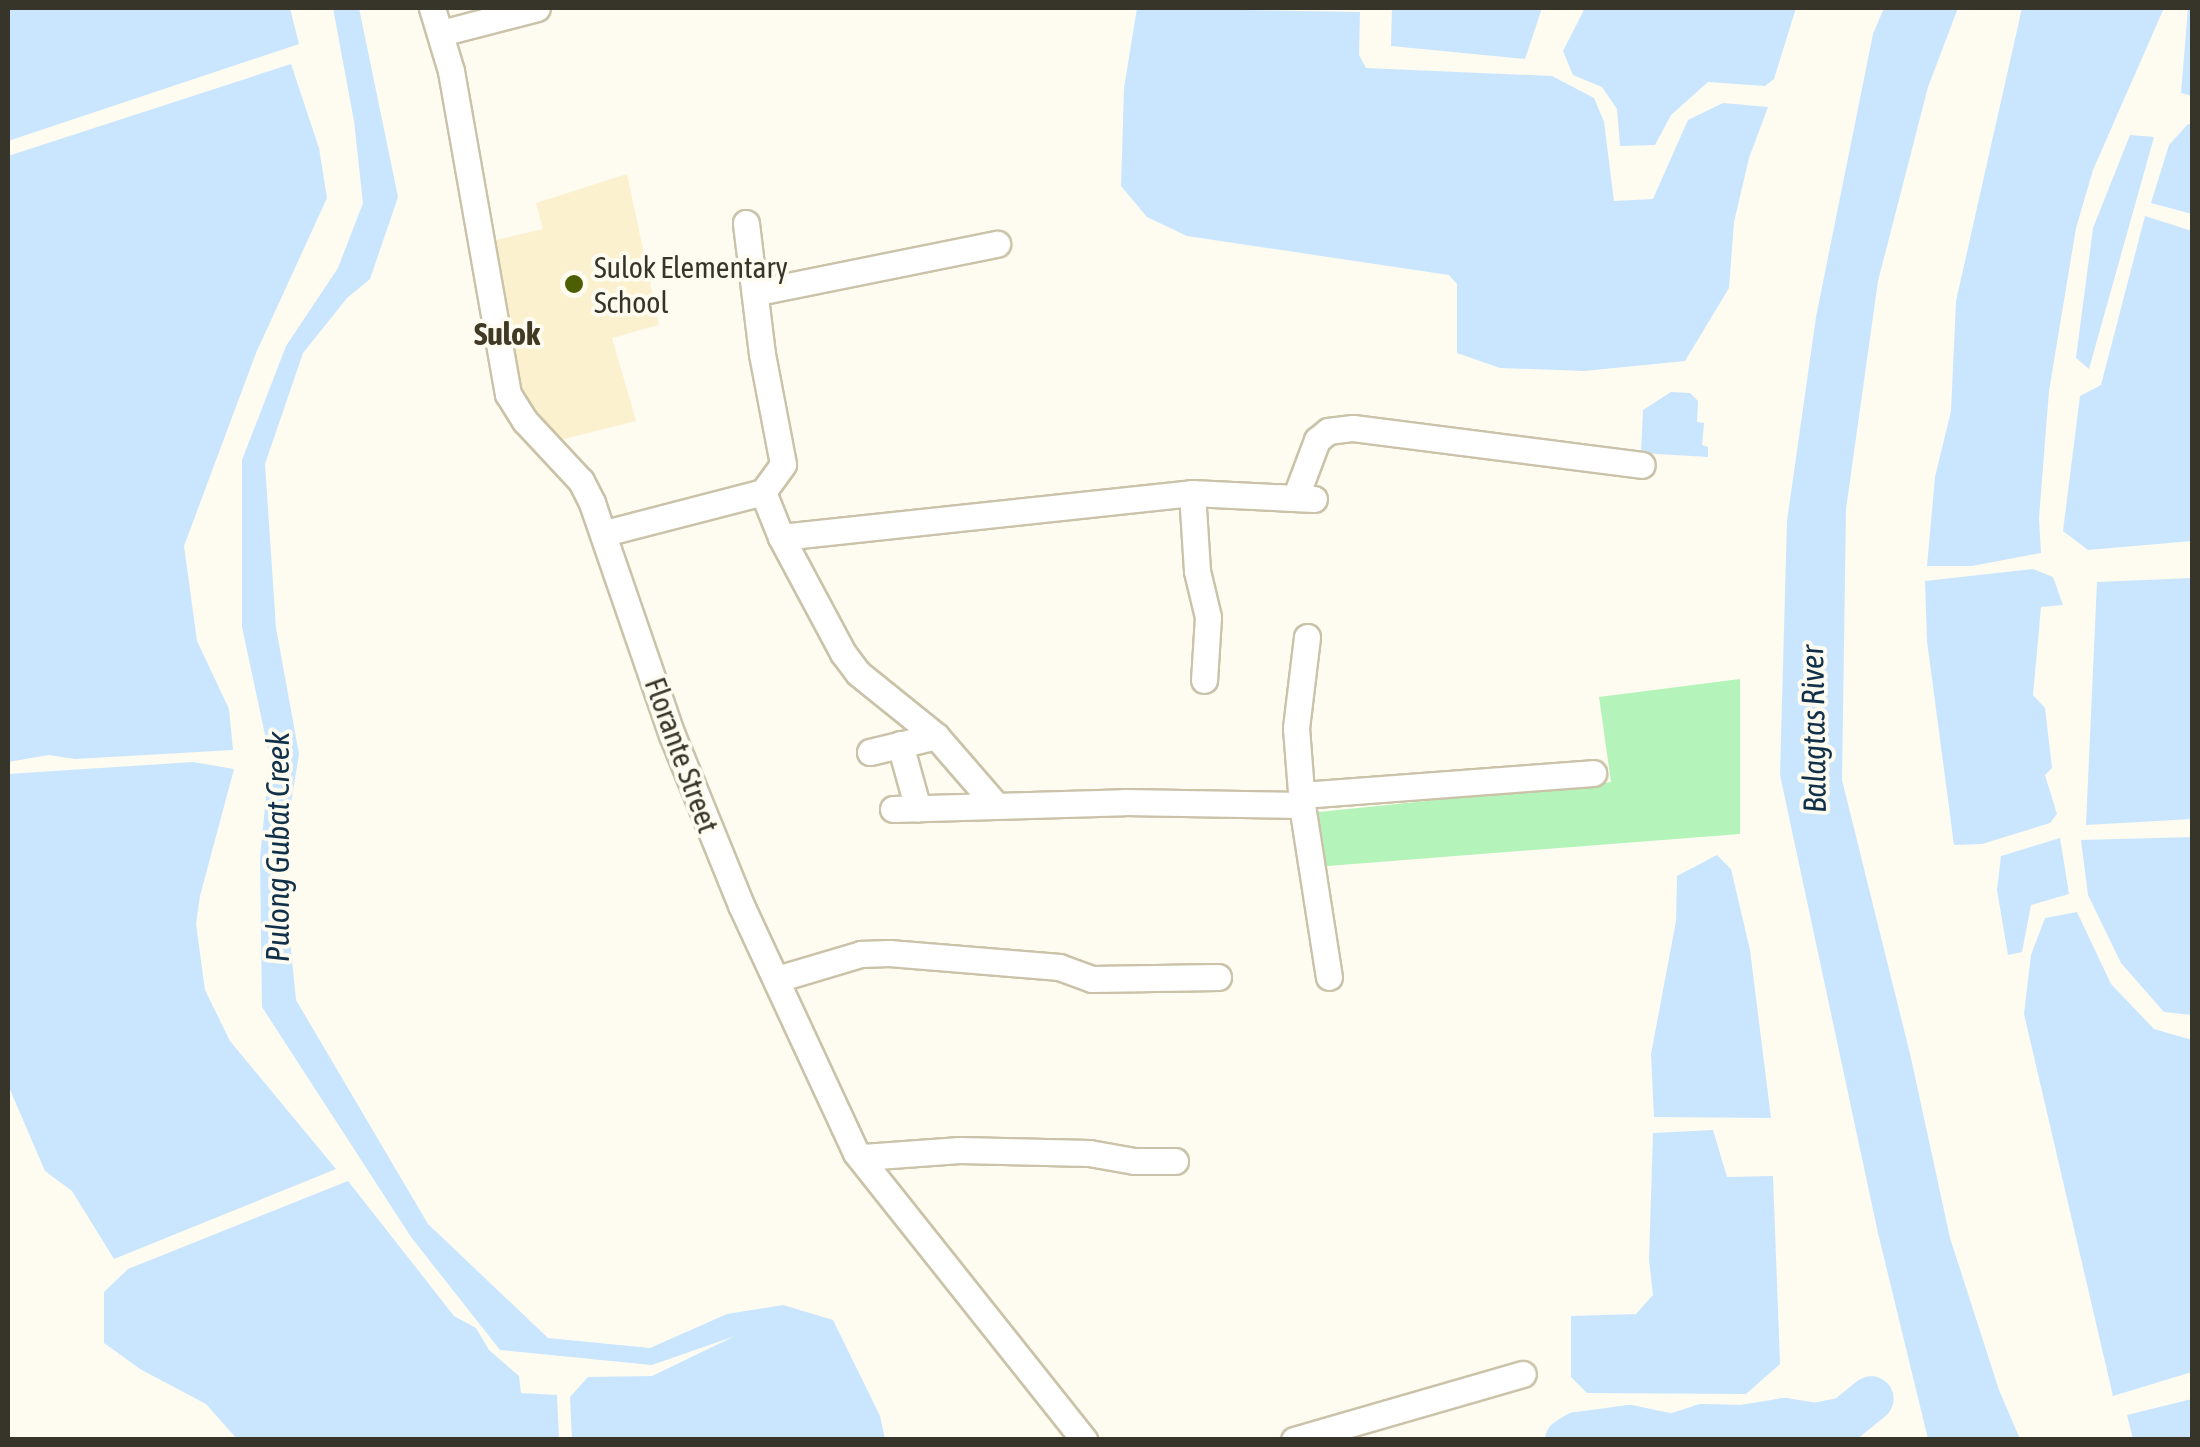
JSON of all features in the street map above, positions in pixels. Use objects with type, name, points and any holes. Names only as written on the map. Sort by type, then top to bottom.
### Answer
[{"type":"street","name":"Florante Street","points":[[432,8],[440,32],[508,394],[526,421],[580,481],[605,533],[702,815],[849,1138],[1084,1440]]},
{"type":"street","points":[[440,32],[537,8]]},
{"type":"street","points":[[605,533],[762,492],[782,464],[762,354],[758,292],[746,223]]},
{"type":"street","points":[[758,292],[997,244]]},
{"type":"street","points":[[781,537],[1192,493],[1305,498],[1317,440],[1328,431],[1353,428],[1642,465]]},
{"type":"street","points":[[762,492],[781,537],[858,673],[936,736],[995,804]]},
{"type":"street","points":[[1192,493],[1197,571],[1208,618],[1204,680]]},
{"type":"street","points":[[1307,637],[1296,728],[1301,800],[1329,977]]},
{"type":"street","points":[[870,752],[936,736]]},
{"type":"street","points":[[900,744],[906,809],[1301,800],[1593,772]]},
{"type":"street","points":[[776,979],[861,954],[889,953],[1059,967],[1092,978],[1218,977]]},
{"type":"street","points":[[863,1157],[960,1150],[1089,1153],[1134,1162],[1175,1161]]},
{"type":"street","points":[[1294,1440],[1523,1374]]},
{"type":"shaded area","name":"Sulok Elementary School","points":[[627,174],[659,325],[612,338],[636,421],[560,440],[523,401],[488,242],[543,229],[536,203]]},
{"type":"green space","points":[[1740,679],[1740,834],[1315,867],[1309,813],[1611,782],[1599,697]]},
{"type":"water","points":[[8,8],[290,8],[299,44],[8,141]]},
{"type":"water","name":"Pulong Gubat Creek","points":[[333,8],[359,8],[398,197],[370,279],[347,298],[303,353],[265,464],[276,628],[299,754],[282,858],[296,1000],[428,1224],[548,1338],[650,1348],[727,1314],[783,1305],[833,1320],[880,1416],[885,1439],[572,1439],[570,1397],[588,1377],[652,1376],[735,1336],[652,1365],[500,1350],[411,1237],[262,1007],[260,857],[270,758],[242,627],[242,460],[286,346],[338,268],[363,203],[354,121]]},
{"type":"water","points":[[1137,8],[1360,12],[1359,55],[1366,68],[1552,76],[1594,98],[1604,122],[1614,201],[1653,199],[1688,120],[1723,103],[1768,107],[1749,158],[1734,222],[1729,288],[1685,361],[1584,371],[1500,368],[1457,353],[1457,284],[1449,275],[1187,236],[1147,217],[1121,186],[1124,88]]},
{"type":"water","points":[[1392,8],[1542,8],[1525,59],[1391,46]]},
{"type":"water","points":[[1585,8],[1796,8],[1774,79],[1765,86],[1708,82],[1671,115],[1655,145],[1620,146],[1617,109],[1602,87],[1573,75],[1563,51]]},
{"type":"water","name":"Balagtas River","points":[[1884,8],[1958,8],[1928,87],[1878,281],[1846,509],[1842,780],[1911,1058],[1950,1238],[1999,1390],[2020,1439],[1928,1439],[1878,1233],[1780,775],[1787,521],[1816,317],[1873,34]]},
{"type":"water","points":[[2022,8],[2164,8],[2093,170],[2076,228],[2049,391],[2039,518],[2041,553],[1972,566],[1927,566],[1935,477],[1951,411],[1956,301]]},
{"type":"water","points":[[2188,8],[2192,8],[2192,96],[2181,93]]},
{"type":"water","points":[[291,64],[319,148],[327,198],[256,353],[184,546],[197,641],[229,709],[233,750],[75,759],[49,755],[8,762],[8,156]]},
{"type":"water","points":[[2188,124],[2192,125],[2192,214],[2151,203],[2169,145]]},
{"type":"water","points":[[2130,135],[2154,137],[2089,369],[2076,358],[2093,228]]},
{"type":"water","points":[[2145,216],[2192,231],[2192,541],[2088,550],[2063,531],[2080,396],[2101,385]]},
{"type":"water","points":[[1671,392],[1690,393],[1698,401],[1697,422],[1704,423],[1702,445],[1708,447],[1708,457],[1641,453],[1643,410]]},
{"type":"water","points":[[2033,569],[2053,577],[2063,605],[2041,607],[2033,695],[2045,708],[2052,768],[2045,775],[2057,814],[2050,823],[1982,844],[1954,845],[1927,641],[1925,581]]},
{"type":"water","points":[[2192,578],[2192,819],[2086,825],[2097,582]]},
{"type":"water","points":[[193,762],[234,769],[196,924],[205,990],[230,1041],[336,1169],[114,1259],[72,1191],[45,1171],[8,1085],[8,774]]},
{"type":"water","points":[[2192,837],[2192,1015],[2164,1012],[2121,963],[2088,895],[2081,840]]},
{"type":"water","points":[[2060,838],[2069,894],[2031,905],[2022,952],[2008,955],[1997,890],[2001,856]]},
{"type":"water","points":[[1717,855],[1731,869],[1750,950],[1771,1118],[1654,1117],[1651,1054],[1676,921],[1677,876]]},
{"type":"water","points":[[2077,912],[2111,984],[2154,1029],[2192,1040],[2192,1372],[2113,1396],[2024,1014],[2031,955],[2045,918]]},
{"type":"water","points":[[1713,1130],[1727,1177],[1773,1176],[1780,1364],[1746,1394],[1587,1393],[1571,1377],[1571,1316],[1636,1314],[1653,1295],[1649,1260],[1653,1133]]},
{"type":"water","points":[[348,1181],[454,1316],[476,1328],[489,1350],[519,1376],[521,1393],[557,1395],[559,1439],[237,1439],[206,1404],[140,1369],[104,1343],[104,1292],[128,1269]]},
{"type":"water","points":[[2192,1399],[2192,1439],[2133,1439],[2127,1415]]},
{"type":"waterway","points":[[1567,1440],[1577,1434],[1629,1427],[1672,1436],[1702,1426],[1742,1427],[1784,1420],[1814,1425],[1845,1419],[1871,1398]]},
{"type":"place","name":"Sulok Elementary School","points":[[574,284]]},
{"type":"district","name":"Sulok","points":[[507,334]]}]
